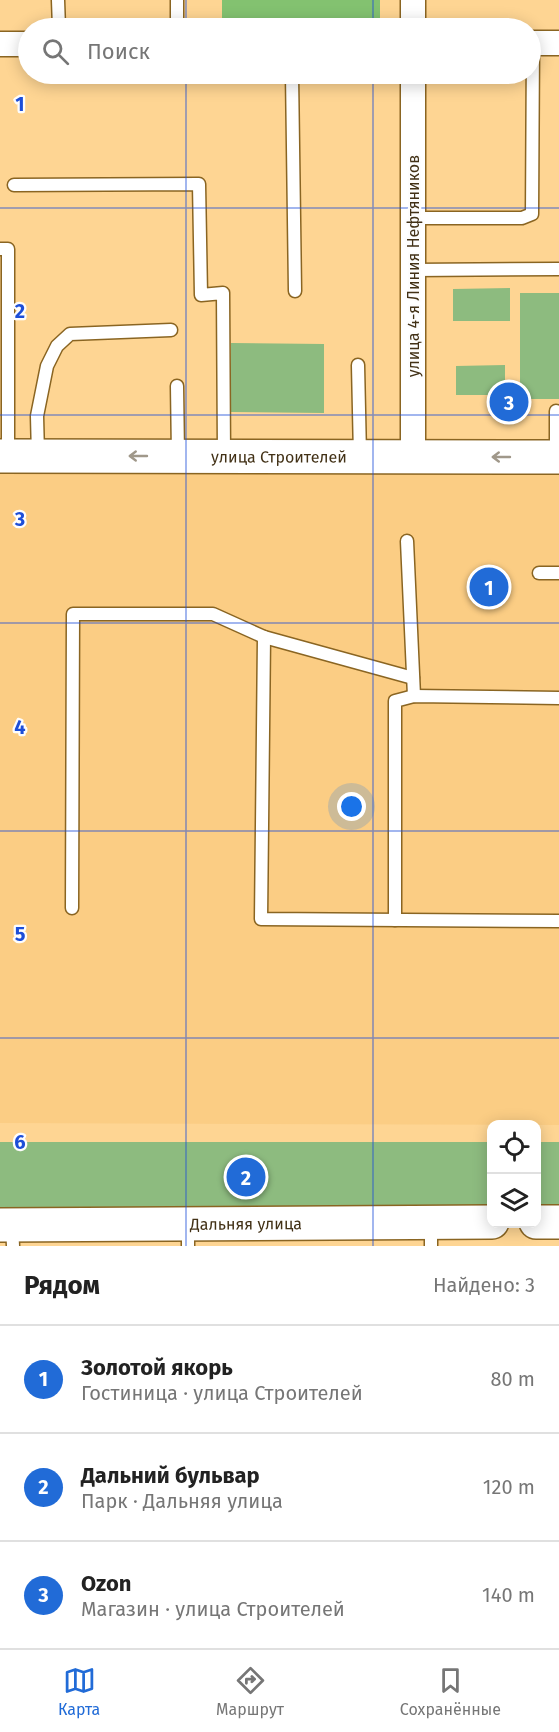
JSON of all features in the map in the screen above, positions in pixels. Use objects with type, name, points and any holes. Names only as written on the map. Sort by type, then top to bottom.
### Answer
[{"type":"street","points":[[413,0],[413,18]]},
{"type":"street","points":[[541,43],[559,43]]},
{"type":"street","points":[[0,44],[18,44]]},
{"type":"street","name":"улица 4-я Линия Нефтяников","points":[[413,84],[413,458]]},
{"type":"street","name":"улица Строителей","points":[[16,456],[558,457]]},
{"type":"street","points":[[541,1222],[559,1222]]},
{"type":"street","name":"Дальняя улица","points":[[8,1232],[188,1235],[431,1234],[487,1223]]},
{"type":"lane","points":[[58,0],[59,18]]},
{"type":"lane","points":[[177,0],[177,18]]},
{"type":"lane","points":[[292,84],[296,291]]},
{"type":"lane","points":[[413,218],[522,218],[532,214],[532,84]]},
{"type":"lane","points":[[14,185],[199,183],[201,295],[223,293],[224,456]]},
{"type":"lane","points":[[0,249],[8,249],[4,344],[16,456]]},
{"type":"lane","points":[[413,270],[559,269]]},
{"type":"lane","points":[[16,456],[37,416],[47,366],[57,346],[70,334],[171,330]]},
{"type":"lane","points":[[358,365],[360,458]]},
{"type":"lane","points":[[177,386],[178,456]]},
{"type":"lane","points":[[556,411],[558,457]]},
{"type":"lane","points":[[406,541],[414,696]]},
{"type":"lane","points":[[539,573],[559,573]]},
{"type":"lane","points":[[72,908],[73,614],[213,614],[264,637],[413,678]]},
{"type":"lane","points":[[264,637],[261,919],[559,921]]},
{"type":"lane","points":[[395,920],[395,701],[414,696],[559,698]]},
{"type":"shaded area","points":[[0,447],[559,448],[559,1125],[541,1125],[541,1120],[487,1120],[487,1125],[0,1123]]},
{"type":"green space","points":[[222,0],[380,0],[380,18],[222,18]]},
{"type":"green space","points":[[510,288],[510,321],[453,321],[453,289]]},
{"type":"green space","points":[[520,293],[559,293],[559,399],[520,399]]},
{"type":"green space","points":[[231,343],[324,344],[324,413],[230,412]]},
{"type":"green space","points":[[505,365],[505,395],[456,395],[456,366]]},
{"type":"green space","points":[[0,1142],[487,1142],[487,1211],[0,1214]]},
{"type":"green space","points":[[541,1142],[559,1142],[559,1211],[541,1211]]},
{"type":"place","name":"Ozon","points":[[509,402]]},
{"type":"place","name":"Золотой якорь","points":[[489,587]]},
{"type":"place","name":"Дальний бульвар","points":[[246,1177]]}]
